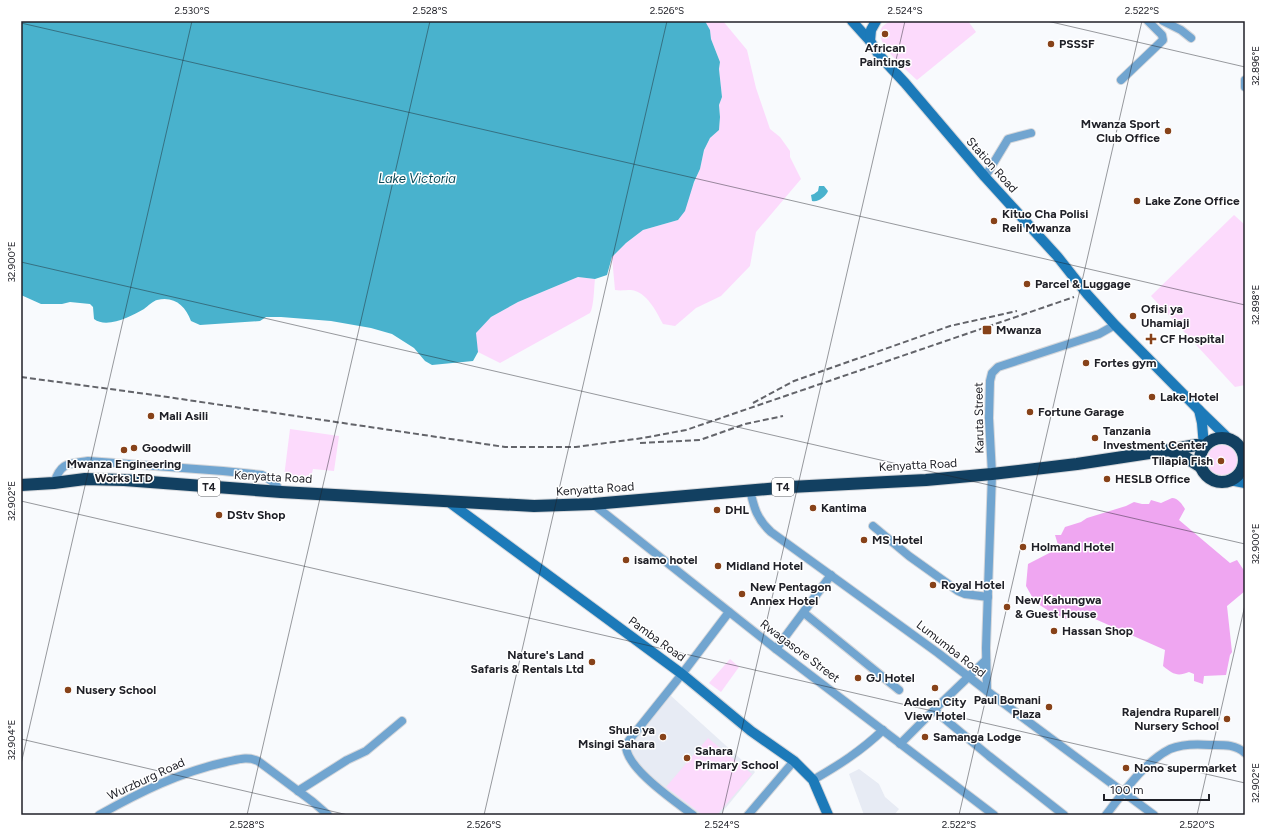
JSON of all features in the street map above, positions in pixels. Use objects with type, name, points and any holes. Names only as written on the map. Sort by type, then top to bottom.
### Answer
[{"type":"highway","name":"T4","points":[[1204,446],[1215,439],[1222,438],[1236,440]]},
{"type":"highway","points":[[1204,446],[1200,460],[1205,473],[1216,481],[1223,482],[1236,477],[1244,462],[1240,447],[1236,440]]},
{"type":"highway","name":"Kenyatta Road","points":[[21,485],[85,479],[124,480],[281,492],[518,506],[593,504],[750,490],[926,480],[992,474],[1196,445],[1204,446]]},
{"type":"highway","points":[[1169,450],[1186,457],[1202,467]]},
{"type":"main road","name":"Station Road","points":[[852,21],[870,41],[879,55],[985,177],[1024,218],[1115,325],[1199,410],[1236,440]]},
{"type":"main road","points":[[870,41],[870,35],[876,21]]},
{"type":"main road","points":[[1199,410],[1204,446]]},
{"type":"main road","points":[[1230,480],[1245,484]]},
{"type":"main road","name":"Pamba Road","points":[[450,502],[483,528],[682,674],[751,731],[794,761],[813,780],[828,815]]},
{"type":"street","points":[[1121,80],[1162,43],[1164,37],[1156,24],[1148,21]]},
{"type":"street","points":[[1163,21],[1181,30],[1191,38]]},
{"type":"street","points":[[1245,80],[1245,87]]},
{"type":"street","points":[[985,177],[1008,139],[1031,133]]},
{"type":"street","name":"Karuta Street","points":[[987,691],[986,660],[992,474],[989,418],[990,381],[992,373],[998,367],[1099,334],[1115,325]]},
{"type":"street","points":[[54,483],[58,472],[66,465],[88,461],[262,475],[275,483],[281,492]]},
{"type":"street","name":"Lumumba Road","points":[[750,490],[756,514],[762,524],[770,532],[932,648],[968,677],[1154,815]]},
{"type":"street","name":"Rwagasore Street","points":[[593,504],[776,650],[994,815]]},
{"type":"street","points":[[873,526],[909,556],[958,591],[965,594],[988,597]]},
{"type":"street","points":[[776,650],[831,576]]},
{"type":"street","points":[[693,815],[646,779],[626,749],[626,745],[729,612]]},
{"type":"street","points":[[804,612],[899,690]]},
{"type":"street","points":[[900,744],[986,660]]},
{"type":"street","points":[[934,710],[995,761],[1064,815]]},
{"type":"street","points":[[298,791],[347,760],[366,751],[402,721]]},
{"type":"street","points":[[813,780],[842,764],[867,745],[883,730]]},
{"type":"street","points":[[1106,815],[1123,792],[1152,761],[1171,749],[1198,745],[1235,746],[1245,744]]},
{"type":"street","points":[[1235,746],[1245,753]]},
{"type":"street","name":"Wurzburg Road","points":[[99,815],[138,794],[180,775],[200,768],[245,758],[258,761],[328,815]]},
{"type":"street","points":[[748,815],[794,761]]},
{"type":"shaded area","points":[[705,21],[723,21],[747,50],[756,88],[770,129],[780,137],[790,151],[790,157],[801,179],[756,232],[750,266],[721,296],[696,308],[675,326],[663,324],[650,303],[642,294],[631,290],[615,290],[612,257],[626,243],[643,230],[678,220],[700,169],[704,150],[710,138],[719,130],[719,105],[722,97],[719,69],[720,62],[711,39],[710,30]]},
{"type":"shaded area","points":[[890,21],[968,21],[976,32],[917,80],[892,56],[882,41],[880,33],[882,27]]},
{"type":"shaded area","points":[[1234,215],[1245,225],[1245,385],[1235,387],[1151,296]]},
{"type":"shaded area","points":[[578,277],[595,279],[593,302],[590,313],[500,363],[478,352],[475,333],[491,317],[518,302]]},
{"type":"shaded area","points":[[290,429],[339,436],[334,471],[313,469],[310,481],[284,477]]},
{"type":"shaded area","points":[[1222,445],[1233,449],[1237,460],[1233,471],[1222,475],[1211,471],[1207,460],[1211,449]]},
{"type":"shaded area","points":[[1172,498],[1178,500],[1185,509],[1179,520],[1230,563],[1237,560],[1245,572],[1245,591],[1227,606],[1232,652],[1226,675],[1204,676],[1203,684],[1194,681],[1194,674],[1189,672],[1175,674],[1163,666],[1165,650],[1086,615],[1066,619],[1035,602],[1026,586],[1028,564],[1059,548],[1055,535],[1061,535],[1065,527],[1134,502],[1149,504],[1151,500],[1161,503]]},
{"type":"shaded area","points":[[730,659],[739,667],[721,692],[709,683]]},
{"type":"shaded area","name":"Sahara Primary School","points":[[670,695],[755,772],[720,815],[698,815],[641,768],[628,748]]},
{"type":"shaded area","points":[[708,738],[752,774],[717,815],[703,815],[666,787]]},
{"type":"shaded area","points":[[859,769],[879,784],[885,797],[899,809],[894,815],[864,815],[849,774]]},
{"type":"water","name":"Lake Victoria","points":[[21,21],[705,21],[710,30],[711,39],[720,62],[719,69],[722,97],[719,105],[719,130],[710,138],[704,150],[700,169],[694,182],[685,211],[678,220],[643,230],[626,243],[612,257],[607,275],[595,279],[578,277],[518,302],[491,317],[476,333],[478,352],[473,361],[432,365],[425,361],[414,348],[392,334],[371,328],[331,321],[266,317],[260,321],[200,325],[191,321],[186,311],[178,303],[169,299],[152,302],[144,309],[126,318],[106,323],[99,322],[94,319],[93,307],[90,304],[70,302],[62,304],[41,304],[21,295]]},
{"type":"water","points":[[819,186],[824,186],[828,191],[822,199],[812,201],[811,195],[818,191]]},
{"type":"railway","points":[[21,377],[147,394],[505,447],[576,447],[643,438],[686,430],[1074,297]]},
{"type":"railway","points":[[753,403],[794,381],[950,326],[1017,311]]},
{"type":"railway","points":[[640,443],[700,440],[745,424],[783,416]]},
{"type":"place","name":"African Paintings","points":[[885,34]]},
{"type":"place","name":"PSSSF","points":[[1051,44]]},
{"type":"place","name":"Mwanza Sport Club Office","points":[[1168,131]]},
{"type":"place","name":"Lake Zone Office","points":[[1137,201]]},
{"type":"place","name":"Kituo Cha Polisi Reli Mwanza","points":[[994,221]]},
{"type":"place","name":"Parcel & Luggage","points":[[1027,284]]},
{"type":"place","name":"Ofisi ya Uhamiaji","points":[[1133,316]]},
{"type":"place","name":"Mwanza","points":[[987,330]]},
{"type":"place","name":"CF Hospital","points":[[1151,339]]},
{"type":"place","name":"Fortes gym","points":[[1086,363]]},
{"type":"place","name":"Lake Hotel","points":[[1152,397]]},
{"type":"place","name":"Fortune Garage","points":[[1030,412]]},
{"type":"place","name":"Mali Asili","points":[[151,416]]},
{"type":"place","name":"Tanzania Investment Center","points":[[1095,438]]},
{"type":"place","name":"Goodwill","points":[[134,448]]},
{"type":"place","name":"Mwanza Engineering Works LTD","points":[[124,450]]},
{"type":"place","name":"Tilapia Fish","points":[[1221,461]]},
{"type":"place","name":"HESLB Office","points":[[1107,479]]},
{"type":"place","name":"Kantima","points":[[813,508]]},
{"type":"place","name":"DHL","points":[[717,510]]},
{"type":"place","name":"DStv Shop","points":[[219,515]]},
{"type":"place","name":"MS Hotel","points":[[864,540]]},
{"type":"place","name":"Holmand Hotel","points":[[1023,547]]},
{"type":"place","name":"isamo hotel","points":[[626,560]]},
{"type":"place","name":"Midland Hotel","points":[[718,566]]},
{"type":"place","name":"Royal Hotel","points":[[933,585]]},
{"type":"place","name":"New Pentagon Annex Hotel","points":[[742,594]]},
{"type":"place","name":"New Kahungwa & Guest House","points":[[1007,607]]},
{"type":"place","name":"Hassan Shop","points":[[1054,631]]},
{"type":"place","name":"Nature's Land Safaris & Rentals Ltd","points":[[592,662]]},
{"type":"place","name":"GJ Hotel","points":[[858,678]]},
{"type":"place","name":"Adden City View Hotel","points":[[935,688]]},
{"type":"place","name":"Nusery School","points":[[68,690]]},
{"type":"place","name":"Paul Bomani Plaza","points":[[1049,707]]},
{"type":"place","name":"Rajendra Ruparell Nursery School","points":[[1227,719]]},
{"type":"place","name":"Shule ya Msingi Sahara","points":[[663,737]]},
{"type":"place","name":"Samanga Lodge","points":[[925,737]]},
{"type":"place","name":"Sahara Primary School","points":[[687,758]]},
{"type":"place","name":"Nono supermarket","points":[[1126,768]]}]
